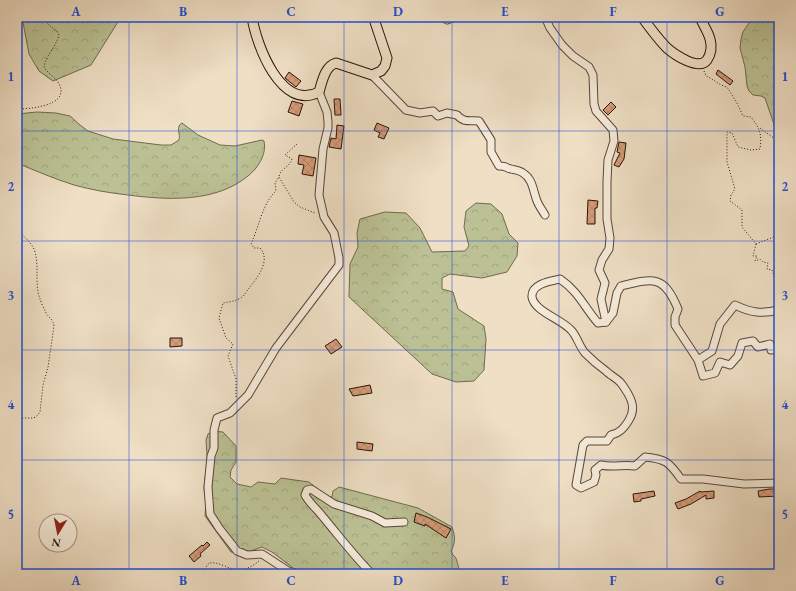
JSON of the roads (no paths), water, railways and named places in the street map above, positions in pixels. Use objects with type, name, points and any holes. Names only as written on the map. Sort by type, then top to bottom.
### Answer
[{"type":"main road","points":[[252,17],[255,32],[264,57],[272,73],[287,89],[299,95],[312,96],[319,92],[327,71],[332,64],[336,63],[372,75],[381,71],[385,66],[387,58],[374,17]]},
{"type":"main road","points":[[642,17],[650,30],[668,49],[689,62],[702,64],[705,63],[710,56],[711,41],[700,17]]},
{"type":"street","points":[[442,17],[447,20],[454,17]]},
{"type":"street","points":[[545,17],[550,28],[562,45],[573,56],[589,67],[593,75],[594,104],[596,111],[614,130],[614,141],[608,160],[606,182],[607,219],[610,243],[609,249],[602,260],[599,270],[605,283],[601,299],[606,322]]},
{"type":"street","points":[[372,75],[406,110],[420,112],[433,110],[438,116],[447,113],[457,115],[467,122],[473,120],[479,121],[491,140],[491,152],[499,166],[506,166],[510,169],[515,169],[524,173],[533,184],[536,200],[546,214]]},
{"type":"street","points":[[299,574],[288,571],[262,554],[247,555],[237,551],[210,514],[208,487],[211,456],[214,448],[214,430],[217,418],[230,413],[248,395],[276,348],[338,265],[339,258],[334,233],[324,217],[319,195],[323,149],[328,122],[327,112],[319,92]]},
{"type":"street","points":[[779,349],[771,350],[770,344],[758,348],[753,341],[742,343],[738,356],[730,365],[720,362],[715,373],[703,376],[698,360],[674,325],[678,309],[672,296],[667,287],[655,280],[621,286],[617,293],[613,313],[606,322],[598,323],[592,317],[577,294],[569,285],[560,279],[541,284],[534,288],[532,296],[534,304],[543,312],[553,316],[571,329],[584,352],[605,371],[621,382],[632,402],[633,412],[631,417],[618,433],[610,435],[607,440],[587,441],[583,445],[576,486],[581,488],[594,482],[596,475],[595,470],[601,465],[610,468],[627,465],[635,466],[645,457],[659,458],[671,464],[681,479],[703,479],[744,484],[779,483]]},
{"type":"street","points":[[698,360],[712,351],[720,324],[735,305],[748,311],[770,312],[779,310]]},
{"type":"street","points":[[372,574],[307,500],[305,495],[307,490],[311,489],[334,504],[372,516],[385,523],[404,522]]}]
